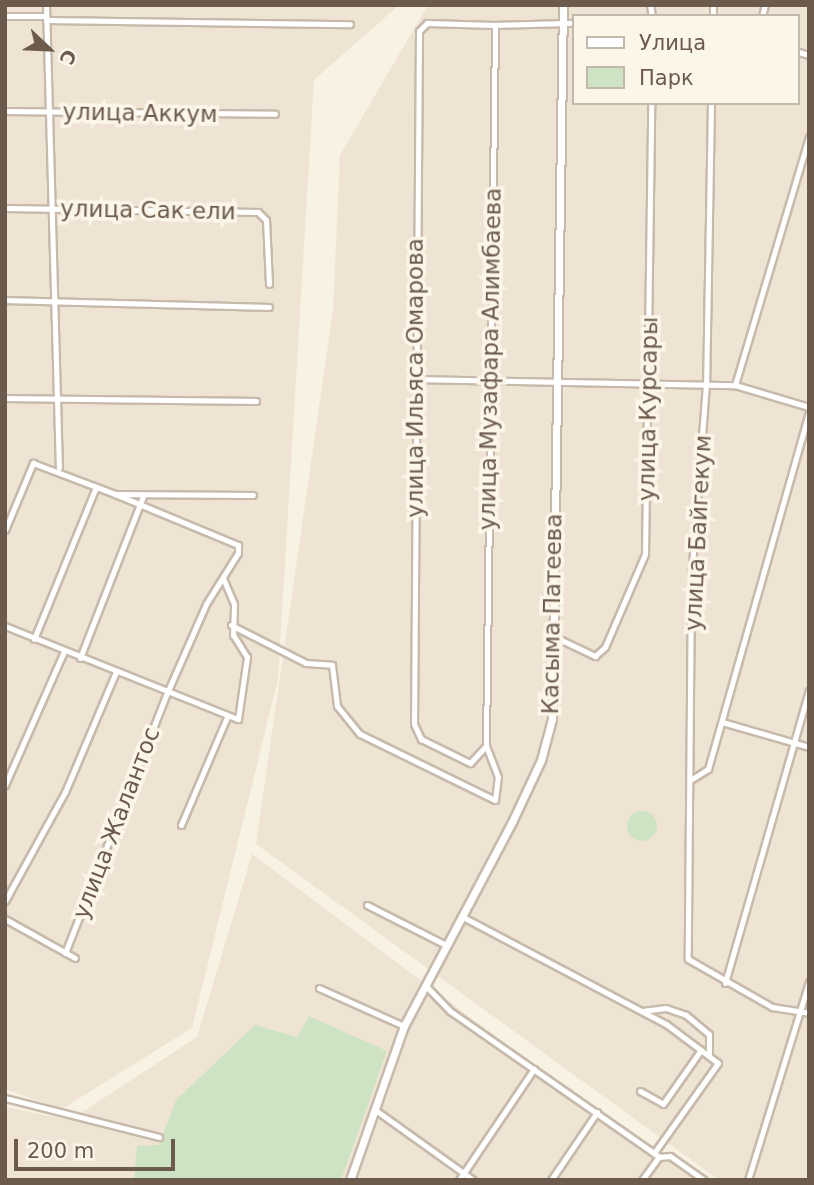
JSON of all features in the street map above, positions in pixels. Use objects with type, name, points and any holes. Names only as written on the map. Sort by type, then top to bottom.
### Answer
[{"type":"main road","name":"Касыма Патеева","points":[[350,1180],[404,1026],[541,760],[552,719],[554,384],[563,5]]},
{"type":"street","points":[[46,5],[53,396],[59,468]]},
{"type":"street","points":[[5,16],[350,24]]},
{"type":"street","name":"улица Ильяса Омарова","points":[[479,760],[470,763],[433,746],[414,724],[412,379],[419,31],[427,23],[495,25]]},
{"type":"street","points":[[495,25],[572,23]]},
{"type":"street","name":"улица Музафара Алимбаева","points":[[479,760],[486,746],[488,380],[495,25]]},
{"type":"street","name":"улица Курсары","points":[[553,636],[595,656],[605,647],[645,554],[651,105]]},
{"type":"street","name":"улица Байгекум","points":[[711,105],[706,384],[691,581],[692,779],[688,959],[725,983]]},
{"type":"street","name":"улица Аккум","points":[[5,111],[275,114]]},
{"type":"street","points":[[735,385],[809,137]]},
{"type":"street","name":"улица Сак ели","points":[[5,208],[258,212],[266,220],[270,284]]},
{"type":"street","points":[[5,300],[269,307]]},
{"type":"street","points":[[412,379],[554,384],[735,385],[809,407]]},
{"type":"street","points":[[5,398],[53,396],[256,401]]},
{"type":"street","points":[[692,779],[708,769],[809,413]]},
{"type":"street","points":[[5,530],[33,463],[59,468],[140,508]]},
{"type":"street","points":[[34,639],[96,487]]},
{"type":"street","points":[[115,494],[253,495]]},
{"type":"street","points":[[80,658],[144,494]]},
{"type":"street","name":"улица Жалантос","points":[[65,953],[167,693],[238,545],[140,508]]},
{"type":"street","points":[[5,626],[227,717],[243,713],[247,657],[231,625],[234,604],[223,578]]},
{"type":"street","points":[[231,625],[306,663],[332,665],[337,706],[360,734],[495,800],[498,777],[486,746]]},
{"type":"street","points":[[5,785],[64,651]]},
{"type":"street","points":[[5,901],[65,792],[116,672]]},
{"type":"street","points":[[809,691],[725,983],[772,1007],[809,1013]]},
{"type":"street","points":[[181,825],[227,717]]},
{"type":"street","points":[[722,722],[809,747]]},
{"type":"street","points":[[367,905],[446,945]]},
{"type":"street","points":[[461,916],[642,1011],[718,1063],[717,1073],[656,1155],[642,1180]]},
{"type":"street","points":[[5,919],[75,958]]},
{"type":"street","points":[[748,1180],[809,982]]},
{"type":"street","points":[[425,985],[450,1012],[656,1155],[670,1156],[704,1180]]},
{"type":"street","points":[[319,988],[404,1026]]},
{"type":"street","points":[[642,1011],[666,1008],[686,1015],[709,1034],[709,1056]]},
{"type":"street","points":[[640,1091],[663,1104],[701,1050]]},
{"type":"street","points":[[459,1180],[534,1069]]},
{"type":"street","points":[[5,1098],[159,1137]]},
{"type":"street","points":[[374,1109],[473,1180]]},
{"type":"street","points":[[551,1180],[597,1112]]},
{"type":"shaded area","points":[[5,5],[399,5],[314,80],[278,679],[192,1028],[62,1109],[5,1089]]},
{"type":"shaded area","points":[[428,5],[809,5],[809,1180],[719,1180],[256,844],[333,310],[340,155]]},
{"type":"shaded area","points":[[252,854],[597,1112],[697,1180],[5,1180],[5,1107],[70,1120],[197,1037]]},
{"type":"green space","points":[[642,811],[653,815],[657,826],[653,837],[642,841],[631,837],[627,826],[631,815]]},
{"type":"green space","points":[[309,1016],[387,1051],[341,1180],[134,1180],[137,1146],[159,1145],[176,1100],[255,1025],[297,1037]]}]
